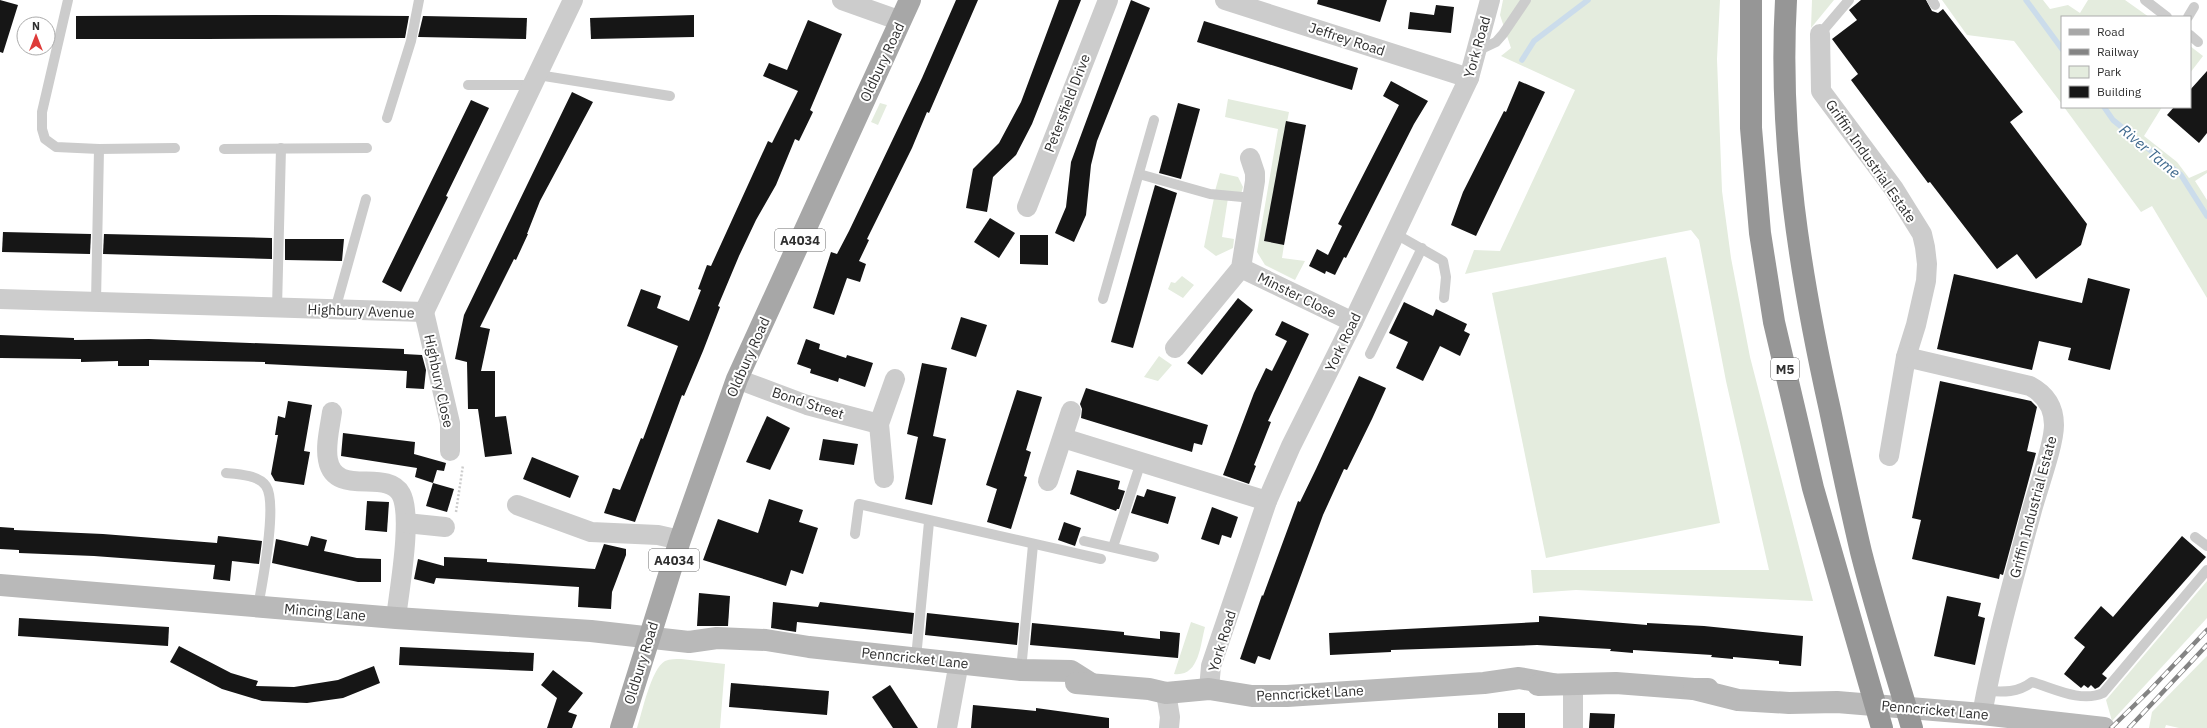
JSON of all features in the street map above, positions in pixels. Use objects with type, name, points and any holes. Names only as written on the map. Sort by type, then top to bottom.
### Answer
[{"type":"highway","name":"M5","points":[[1751,0],[1751,128],[1760,233],[1774,322],[1813,488],[1882,728]]},
{"type":"highway","name":"M5","points":[[1786,0],[1784,34],[1786,125],[1795,221],[1804,286],[1862,553],[1912,728]]},
{"type":"main road","name":"Oldbury Road","points":[[621,728],[680,540],[737,379],[910,0]]},
{"type":"street","name":"Highbury Avenue","points":[[0,299],[424,312],[573,0]]},
{"type":"street","points":[[842,0],[901,22]]},
{"type":"street","name":"Petersfield Drive","points":[[1027,207],[1108,0]]},
{"type":"street","name":"Jeffrey Road","points":[[1225,0],[1469,78]]},
{"type":"street","name":"York Road","points":[[1209,689],[1211,666],[1268,501],[1292,446],[1353,322],[1469,78],[1490,0]]},
{"type":"street","name":"Griffin Industrial Estate","points":[[1820,34],[1821,91],[1894,189],[1922,234],[1925,247],[1927,264],[1926,281],[1916,325],[1906,357],[1889,456]]},
{"type":"street","name":"Minster Close","points":[[1175,348],[1241,268],[1253,198],[1255,173],[1250,158]]},
{"type":"street","name":"Minster Close","points":[[1241,268],[1353,322]]},
{"type":"street","name":"Highbury Close","points":[[424,312],[450,423],[450,451]]},
{"type":"street","name":"Griffin Industrial Estate","points":[[1906,357],[2030,386],[2040,391],[2047,399],[2052,412],[2054,425],[2050,446],[2016,570],[1986,691],[1982,714]]},
{"type":"street","name":"Bond Street","points":[[737,379],[807,405],[879,424]]},
{"type":"street","points":[[884,478],[879,424],[896,379]]},
{"type":"street","points":[[1048,481],[1071,411]]},
{"type":"street","points":[[332,412],[327,447],[328,461],[333,474],[342,480],[390,484],[400,492],[405,502],[406,523],[396,618]]},
{"type":"street","points":[[1063,438],[1268,501]]},
{"type":"street","points":[[518,505],[590,532],[658,535],[680,540]]},
{"type":"street","points":[[406,523],[450,521]]},
{"type":"street","name":"Mincing Lane","points":[[0,585],[258,607],[396,618],[526,626],[649,637]]},
{"type":"street","name":"Penncricket Lane","points":[[649,637],[689,642],[700,647],[752,652],[809,647],[959,662],[1021,670],[1060,683],[1090,682],[1149,689],[1166,694],[1209,689],[1252,696],[1287,696],[1484,682],[1518,678],[1563,684],[1616,683],[1694,689],[1739,687],[1789,689],[1837,702],[1934,709],[2104,728]]},
{"type":"street","points":[[947,728],[959,662]]},
{"type":"street","points":[[1563,684],[1573,728]]},
{"type":"street","points":[[1166,694],[1170,717],[1168,728]]},
{"type":"lane","points":[[68,0],[42,112],[42,129],[45,139],[56,147],[100,149],[175,148]]},
{"type":"lane","points":[[387,118],[411,41],[419,0]]},
{"type":"lane","points":[[1476,51],[1496,42],[1526,0]]},
{"type":"lane","points":[[1820,34],[1849,0]]},
{"type":"lane","points":[[2145,0],[2166,16]]},
{"type":"lane","points":[[2189,16],[2194,7]]},
{"type":"lane","points":[[2191,36],[2198,42]]},
{"type":"lane","points":[[468,85],[535,80],[670,96]]},
{"type":"lane","points":[[1103,299],[1154,120]]},
{"type":"lane","points":[[278,308],[281,148]]},
{"type":"lane","points":[[224,149],[368,148]]},
{"type":"lane","points":[[96,302],[100,149]]},
{"type":"lane","points":[[1139,174],[1210,194],[1253,198]]},
{"type":"lane","points":[[335,310],[366,199]]},
{"type":"lane","points":[[1394,233],[1444,261],[1446,277],[1444,298]]},
{"type":"lane","points":[[1370,354],[1422,248]]},
{"type":"lane","points":[[1114,547],[1141,462]]},
{"type":"lane","points":[[226,472],[255,478],[266,485],[270,496],[269,535],[258,607]]},
{"type":"lane","points":[[854,534],[858,504],[929,522],[1101,559]]},
{"type":"lane","points":[[916,658],[929,522]]},
{"type":"lane","points":[[2195,538],[2207,546]]},
{"type":"lane","points":[[1084,541],[1154,557]]},
{"type":"lane","points":[[1021,670],[1033,545]]},
{"type":"lane","points":[[1986,691],[2018,690],[2025,688],[2032,682],[2086,697],[2096,696],[2103,693],[2207,570]]},
{"type":"path","points":[[450,521],[463,465]]},
{"type":"green space","points":[[1503,0],[1720,0],[1717,59],[1722,191],[1731,258],[1750,357],[1813,601],[1576,590],[1533,593],[1531,570],[1769,570],[1726,381],[1699,240],[1691,230],[1465,274],[1474,250],[1500,251],[1575,90],[1501,56],[1511,48],[1500,15]]},
{"type":"green space","points":[[1812,0],[1834,0],[1811,28]]},
{"type":"green space","points":[[1942,0],[2043,0],[2050,9],[2068,5],[2080,13],[2088,0],[2125,0],[2148,16],[2061,16],[2061,103],[2014,41],[1967,35]]},
{"type":"green space","points":[[2191,47],[2203,56],[2191,72]]},
{"type":"green space","points":[[1228,99],[1289,112],[1264,241],[1284,245],[1282,258],[1305,261],[1295,280],[1265,265],[1257,252],[1278,129],[1225,117]]},
{"type":"green space","points":[[880,103],[887,105],[878,125],[871,122]]},
{"type":"green space","points":[[2065,108],[2161,108],[2144,136],[2177,162],[2189,178],[2207,170],[2207,173],[2195,181],[2207,200],[2207,298],[2152,206],[2141,212]]},
{"type":"green space","points":[[1220,173],[1238,177],[1243,187],[1241,194],[1215,191]]},
{"type":"green space","points":[[1214,198],[1228,198],[1222,237],[1234,239],[1233,248],[1216,256],[1204,247]]},
{"type":"green space","points":[[1666,257],[1720,523],[1546,558],[1492,293]]},
{"type":"green space","points":[[1182,276],[1194,285],[1183,298],[1168,289],[1171,282],[1175,283]]},
{"type":"green space","points":[[1159,356],[1172,365],[1158,381],[1144,377]]},
{"type":"green space","points":[[2207,581],[2207,618],[2112,721],[2106,700]]},
{"type":"green space","points":[[1191,622],[1205,627],[1200,651],[1197,659],[1189,671],[1182,674],[1174,674]]},
{"type":"green space","points":[[2207,656],[2207,728],[2179,728],[2166,725],[2165,728],[2149,728],[2152,712]]},
{"type":"green space","points":[[681,659],[725,664],[720,728],[637,728],[644,702],[655,673],[665,661]]},
{"type":"building","points":[[0,0],[18,5],[3,53],[0,52]]},
{"type":"building","points":[[956,0],[978,0],[929,113],[927,112],[912,148],[867,239],[869,240],[859,261],[866,264],[860,282],[847,278],[834,315],[813,308],[831,252],[837,254],[849,231],[922,78]]},
{"type":"building","points":[[1059,0],[1081,0],[1032,124],[1016,155],[993,177],[987,212],[966,208],[973,169],[999,143],[1021,102]]},
{"type":"building","points":[[1131,0],[1150,8],[1097,141],[1091,165],[1086,215],[1074,242],[1055,233],[1066,207],[1071,162]]},
{"type":"building","points":[[1318,0],[1387,0],[1380,22],[1317,4]]},
{"type":"building","points":[[1861,0],[1926,0],[1932,11],[1938,13],[1943,9],[2023,112],[2010,122],[2087,224],[2081,245],[2036,279],[2017,254],[1997,269],[1930,182],[1928,183],[1851,80],[1858,74],[1832,39],[1857,20],[1849,10]]},
{"type":"building","points":[[1436,5],[1454,7],[1451,33],[1408,29],[1410,12],[1434,15]]},
{"type":"building","points":[[694,15],[694,37],[591,39],[590,18]]},
{"type":"building","points":[[76,16],[409,16],[405,38],[76,39]]},
{"type":"building","points":[[423,16],[527,18],[526,39],[418,37]]},
{"type":"building","points":[[808,20],[842,34],[810,110],[813,112],[799,141],[795,139],[776,185],[756,220],[739,256],[718,306],[720,307],[703,351],[684,396],[682,395],[635,522],[604,513],[613,488],[620,490],[641,438],[643,439],[678,346],[627,326],[641,289],[661,296],[657,308],[689,321],[701,290],[698,289],[707,265],[711,266],[768,141],[772,143],[798,91],[763,76],[769,63],[787,70]]},
{"type":"building","points":[[1204,21],[1358,68],[1352,90],[1197,42]]},
{"type":"building","points":[[2207,71],[2207,133],[2199,143],[2167,115],[2173,108],[2191,108],[2191,89]]},
{"type":"building","points":[[1391,81],[1428,101],[1414,124],[1346,258],[1344,257],[1335,275],[1326,271],[1325,274],[1309,266],[1317,249],[1328,255],[1342,226],[1338,224],[1399,105],[1383,96]]},
{"type":"building","points":[[1519,81],[1545,92],[1476,236],[1451,225],[1463,192],[1504,111],[1506,112]]},
{"type":"building","points":[[572,92],[593,102],[540,201],[528,234],[516,260],[514,259],[480,327],[490,329],[481,371],[495,371],[495,417],[506,416],[512,454],[485,457],[478,409],[468,409],[467,362],[455,359],[464,315]]},
{"type":"building","points":[[471,100],[489,108],[446,196],[448,197],[401,292],[382,282]]},
{"type":"building","points":[[1178,103],[1200,109],[1181,179],[1159,173]]},
{"type":"building","points":[[1286,121],[1306,125],[1284,245],[1264,241]]},
{"type":"building","points":[[1155,185],[1177,193],[1133,348],[1111,342]]},
{"type":"building","points":[[990,218],[1015,233],[999,258],[974,242]]},
{"type":"building","points":[[3,232],[91,234],[90,254],[2,252]]},
{"type":"building","points":[[104,234],[272,238],[272,259],[103,254]]},
{"type":"building","points":[[1020,235],[1048,235],[1048,265],[1020,264]]},
{"type":"building","points":[[285,239],[344,239],[342,261],[285,260]]},
{"type":"building","points":[[1954,274],[2082,303],[2088,278],[2130,289],[2110,370],[2068,360],[2071,348],[2039,341],[2032,370],[1937,349]]},
{"type":"building","points":[[1238,298],[1253,310],[1202,375],[1187,363]]},
{"type":"building","points":[[1404,302],[1433,316],[1436,309],[1467,324],[1464,331],[1470,334],[1460,356],[1440,346],[1423,381],[1396,368],[1408,342],[1389,333]]},
{"type":"building","points":[[961,317],[987,325],[976,357],[951,349]]},
{"type":"building","points":[[1282,321],[1309,334],[1268,421],[1271,422],[1254,465],[1256,466],[1249,484],[1223,475],[1254,393],[1266,368],[1272,371],[1287,341],[1275,335]]},
{"type":"building","points":[[0,335],[74,338],[74,340],[149,339],[404,349],[404,354],[422,355],[426,370],[424,389],[406,388],[407,371],[265,364],[265,362],[149,360],[149,366],[118,366],[118,361],[81,362],[81,359],[0,358]]},
{"type":"building","points":[[806,339],[820,344],[819,349],[846,358],[847,355],[873,363],[865,387],[839,378],[838,382],[810,373],[811,369],[797,364]]},
{"type":"building","points":[[922,363],[947,368],[933,436],[946,439],[932,505],[905,499],[918,437],[907,434]]},
{"type":"building","points":[[1359,376],[1386,388],[1347,470],[1344,469],[1323,515],[1270,660],[1258,656],[1255,664],[1240,659],[1262,595],[1263,596],[1298,501],[1300,502]]},
{"type":"building","points":[[1940,381],[2031,401],[2037,407],[2027,451],[2036,453],[2003,575],[2000,574],[1999,579],[1912,559],[1921,520],[1912,518]]},
{"type":"building","points":[[1086,388],[1208,425],[1202,445],[1194,443],[1192,452],[1081,418],[1082,409],[1080,404]]},
{"type":"building","points":[[1017,390],[1042,397],[1026,450],[1031,452],[1024,476],[1027,477],[1011,529],[987,522],[997,489],[986,485]]},
{"type":"building","points":[[288,401],[312,405],[304,451],[310,452],[304,485],[275,481],[271,474],[278,435],[275,435],[278,416],[285,418]]},
{"type":"building","points":[[767,416],[790,428],[770,470],[746,462]]},
{"type":"building","points":[[343,433],[415,442],[414,454],[446,463],[444,471],[437,470],[433,483],[415,477],[417,468],[341,456]]},
{"type":"building","points":[[823,439],[858,444],[854,465],[819,460]]},
{"type":"building","points":[[532,457],[579,476],[570,498],[523,479]]},
{"type":"building","points":[[1077,470],[1120,481],[1118,489],[1125,491],[1119,509],[1116,511],[1070,494]]},
{"type":"building","points":[[433,483],[454,489],[447,512],[426,506]]},
{"type":"building","points":[[1147,489],[1176,497],[1168,524],[1131,513],[1137,495],[1144,497]]},
{"type":"building","points":[[769,499],[803,510],[799,522],[818,528],[803,574],[791,570],[786,586],[703,560],[718,519],[758,533]]},
{"type":"building","points":[[367,501],[389,502],[387,532],[365,530]]},
{"type":"building","points":[[1212,507],[1238,517],[1231,538],[1222,535],[1219,545],[1201,539]]},
{"type":"building","points":[[1064,522],[1081,528],[1075,546],[1058,540]]},
{"type":"building","points":[[0,527],[14,528],[14,530],[103,534],[217,543],[218,536],[262,541],[259,564],[232,561],[230,581],[213,579],[215,565],[94,556],[19,553],[19,550],[0,549]]},
{"type":"building","points":[[311,536],[327,540],[324,551],[357,558],[381,559],[381,582],[358,582],[272,563],[276,539],[308,546]]},
{"type":"building","points":[[2182,536],[2206,557],[2102,674],[2107,678],[2099,687],[2095,689],[2091,685],[2088,688],[2084,685],[2081,688],[2064,674],[2085,647],[2074,638],[2101,606],[2113,617]]},
{"type":"building","points":[[604,544],[626,549],[626,555],[612,592],[611,609],[578,607],[579,587],[436,578],[434,584],[414,579],[418,559],[444,566],[444,557],[487,559],[487,562],[595,569]]},
{"type":"building","points":[[699,593],[730,596],[728,626],[697,626]]},
{"type":"building","points":[[1947,596],[1981,603],[1978,616],[1985,618],[1975,665],[1934,656]]},
{"type":"building","points":[[773,602],[818,607],[820,602],[914,613],[912,634],[797,622],[796,632],[771,628]]},
{"type":"building","points":[[927,613],[1019,623],[1017,645],[925,635]]},
{"type":"building","points":[[1539,616],[1647,625],[1647,623],[1704,626],[1803,636],[1801,666],[1779,664],[1779,661],[1733,657],[1733,659],[1711,657],[1712,655],[1633,650],[1633,653],[1610,651],[1611,649],[1537,645],[1391,650],[1391,652],[1330,655],[1329,633],[1539,622]]},
{"type":"building","points":[[19,618],[169,627],[168,646],[18,636]]},
{"type":"building","points":[[1032,623],[1124,632],[1124,635],[1160,639],[1160,631],[1180,633],[1178,658],[1030,645]]},
{"type":"building","points":[[179,646],[231,673],[258,681],[256,686],[294,687],[338,680],[374,666],[380,683],[343,698],[307,703],[262,701],[222,689],[170,662]]},
{"type":"building","points":[[400,647],[534,653],[533,671],[399,665]]},
{"type":"building","points":[[553,670],[583,693],[568,712],[577,715],[572,728],[547,728],[557,698],[541,685]]},
{"type":"building","points":[[731,683],[829,691],[827,715],[729,707]]},
{"type":"building","points":[[890,685],[918,728],[893,728],[872,697]]},
{"type":"building","points":[[973,705],[1036,711],[1036,708],[1109,718],[1109,728],[971,728]]},
{"type":"building","points":[[1498,713],[1525,713],[1525,728],[1498,728]]},
{"type":"building","points":[[1590,713],[1615,714],[1614,728],[1589,728]]},
{"type":"waterway","points":[[1522,60],[1534,41],[1588,0]]},
{"type":"waterway","name":"River Tame","points":[[2026,0],[2061,48]]},
{"type":"waterway","name":"River Tame","points":[[2105,108],[2113,120],[2181,175],[2207,216]]},
{"type":"railway","points":[[2111,728],[2151,689],[2207,630]]},
{"type":"railway","points":[[2129,728],[2207,645]]}]
